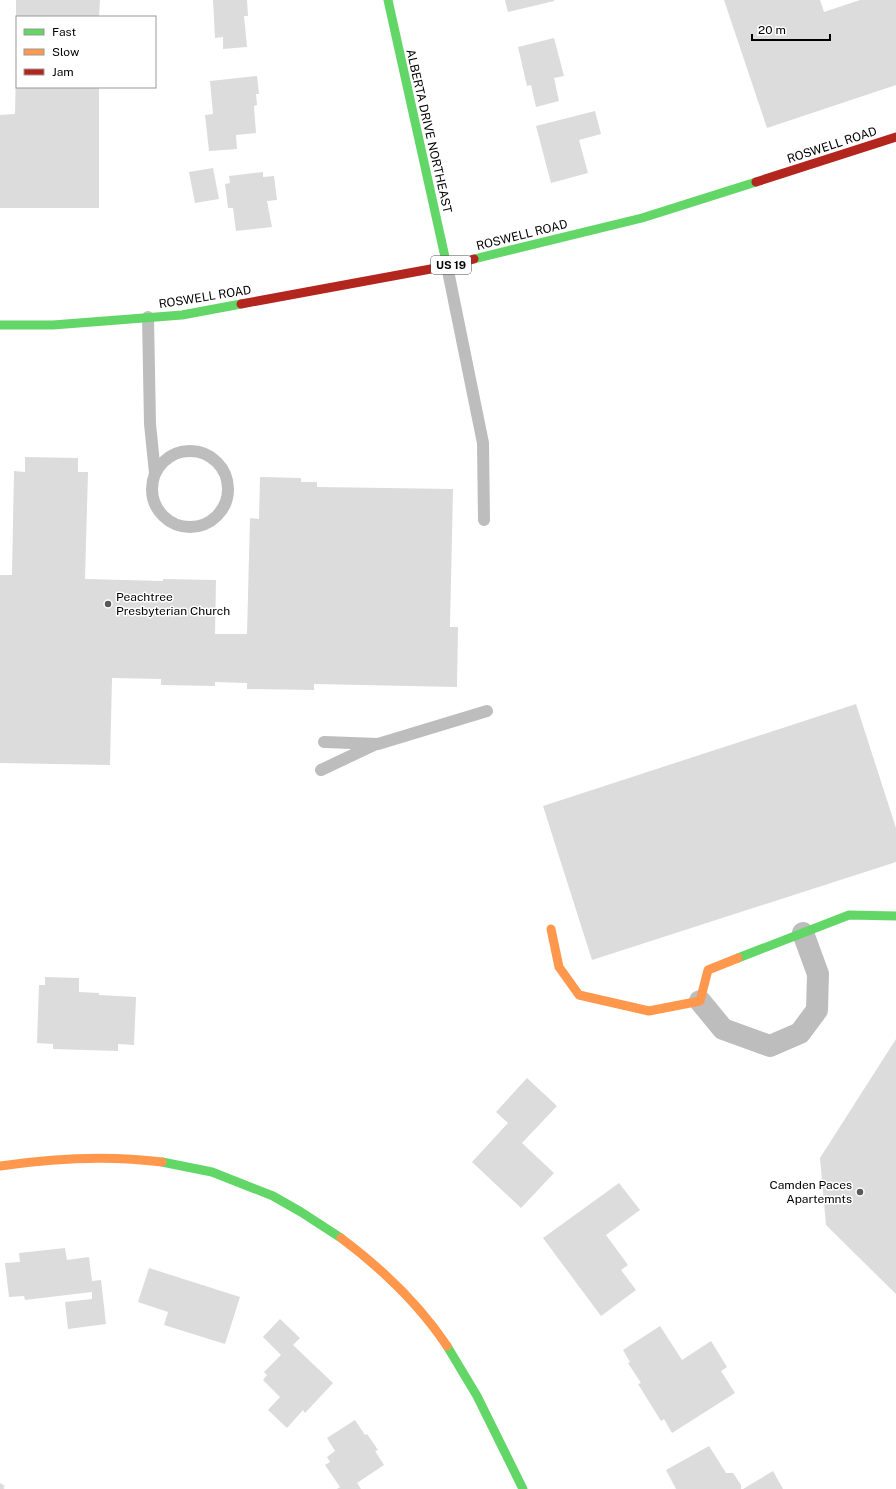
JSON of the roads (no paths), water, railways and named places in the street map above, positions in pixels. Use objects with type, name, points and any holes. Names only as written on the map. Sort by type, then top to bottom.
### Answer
[{"type":"street","name":"ALBERTA DRIVE NORTHEAST","points":[[388,0],[447,266]]},
{"type":"street","name":"ROSWELL ROAD","points":[[0,325],[53,325],[182,315],[447,266],[642,218],[896,138]]},
{"type":"street","points":[[700,1001],[708,970],[849,915],[896,916]]},
{"type":"street","points":[[551,929],[558,967],[578,995],[649,1011],[700,1001]]},
{"type":"street","points":[[700,1001],[722,1030],[770,1046],[800,1033],[817,1010],[818,974],[803,933]]},
{"type":"street","points":[[0,1166],[21,1162],[73,1158],[116,1158],[168,1163],[212,1172],[270,1194],[329,1229],[376,1265],[418,1308],[446,1343],[469,1380],[523,1489]]},
{"type":"lane","points":[[447,266],[483,443],[484,520]]},
{"type":"lane","points":[[148,317],[150,424],[155,473],[152,485],[152,496],[156,508],[163,517],[173,524],[184,527],[196,527],[208,523],[217,516],[224,506],[227,494],[227,482],[223,471],[216,462],[206,455],[194,452],[183,452],[171,456],[162,463],[155,473]]},
{"type":"lane","points":[[321,770],[378,744],[487,711]]},
{"type":"lane","points":[[324,742],[378,744]]},
{"type":"place","name":"Peachtree Presbyterian Church","points":[[108,604]]},
{"type":"place","name":"Camden Paces Apartemnts","points":[[860,1192]]}]
